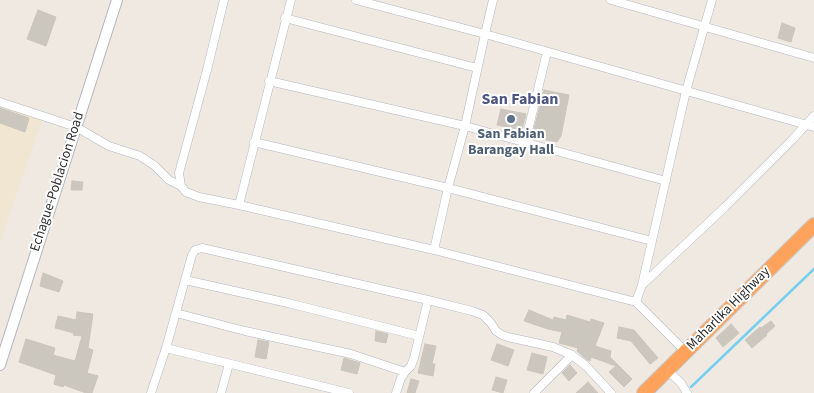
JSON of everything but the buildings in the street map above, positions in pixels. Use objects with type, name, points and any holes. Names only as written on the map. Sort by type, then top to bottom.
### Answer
[{"type":"highway","name":"Maharlika Highway","points":[[644,393],[814,225]]},
{"type":"main road","name":"Echague-Poblacion Road","points":[[0,365],[117,0]]},
{"type":"street","points":[[181,186],[180,174],[208,70],[224,0]]},
{"type":"street","points":[[239,205],[291,0]]},
{"type":"street","points":[[356,0],[485,34],[814,127]]},
{"type":"street","points":[[434,250],[494,0]]},
{"type":"street","points":[[611,0],[814,58]]},
{"type":"street","points":[[636,302],[642,285],[686,91],[712,0]]},
{"type":"street","points":[[285,18],[477,68]]},
{"type":"street","points":[[525,143],[547,52]]},
{"type":"street","points":[[269,81],[465,126],[666,181]]},
{"type":"street","points":[[0,102],[76,127],[109,146],[140,156],[155,166],[169,180],[181,186],[186,192],[199,197],[434,250],[636,302],[686,352]]},
{"type":"street","points":[[642,285],[725,207],[814,116]]},
{"type":"street","points":[[254,142],[448,188],[652,241]]},
{"type":"street","points":[[150,393],[166,348],[192,255],[195,250],[202,248],[428,300],[484,315],[496,331],[508,337],[553,347],[572,355],[586,366],[611,393]]},
{"type":"street","points":[[185,280],[288,303],[419,336]]},
{"type":"street","points":[[396,393],[401,378],[411,366],[414,358],[428,300]]},
{"type":"street","points":[[176,313],[244,331],[352,354],[405,372]]},
{"type":"street","points":[[166,348],[349,393]]},
{"type":"street","points":[[534,393],[572,355]]},
{"type":"street","points":[[221,393],[229,364]]},
{"type":"street","points":[[667,370],[681,383],[687,393]]},
{"type":"shaded area","points":[[0,105],[43,118],[0,242]]},
{"type":"waterway","points":[[691,387],[814,269]]},
{"type":"place","name":"San Fabian Barangay Hall","points":[[511,119]]},
{"type":"district","name":"San Fabian","points":[[520,100]]}]
